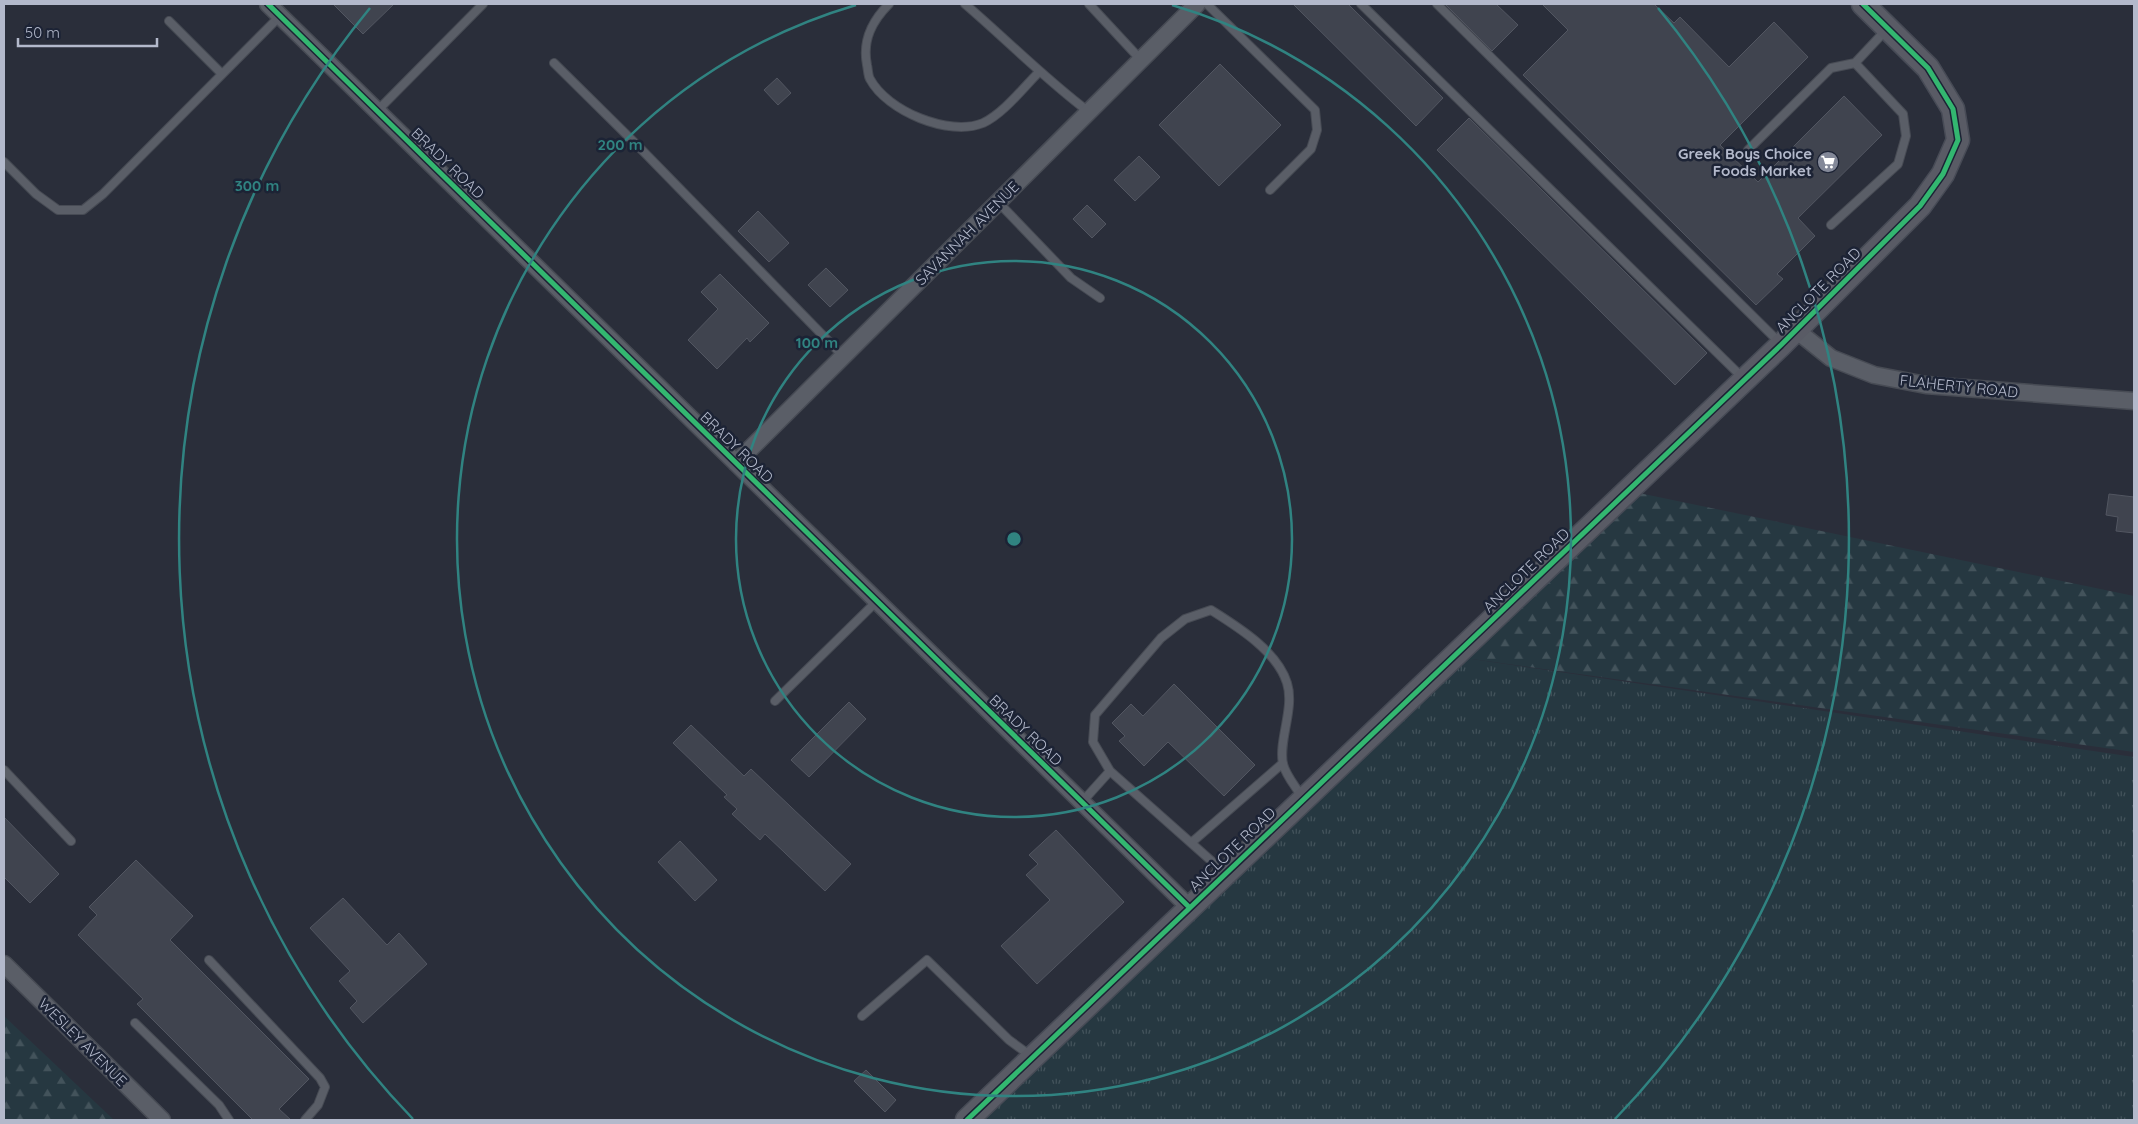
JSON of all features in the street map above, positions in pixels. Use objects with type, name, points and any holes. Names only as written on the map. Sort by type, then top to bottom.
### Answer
[{"type":"street","name":"BRADY ROAD","points":[[268,4],[1189,907]]},
{"type":"street","name":"SAVANNAH AVENUE","points":[[736,463],[1197,4]]},
{"type":"street","name":"ANCLOTE ROAD","points":[[967,1120],[1789,337],[1920,206],[1943,174],[1958,140],[1953,109],[1928,68],[1863,4]]},
{"type":"street","name":"FLAHERTY ROAD","points":[[1789,337],[1831,358],[1874,376],[1926,384],[2134,401]]},
{"type":"street","name":"WESLEY AVENUE","points":[[4,964],[162,1120]]},
{"type":"lane","points":[[377,111],[483,4]]},
{"type":"lane","points":[[889,4],[871,26],[865,48],[869,79],[886,98],[909,114],[944,126],[971,126],[982,123],[995,116],[1039,72]]},
{"type":"lane","points":[[965,4],[1006,39],[1054,86],[1089,112]]},
{"type":"lane","points":[[1089,4],[1141,60]]},
{"type":"lane","points":[[1207,4],[1315,110],[1317,130],[1311,149],[1270,190]]},
{"type":"lane","points":[[1361,4],[1744,379]]},
{"type":"lane","points":[[1437,4],[1789,337]]},
{"type":"lane","points":[[4,162],[36,194],[58,210],[83,210],[103,194],[280,16]]},
{"type":"lane","points":[[169,20],[222,74]]},
{"type":"lane","points":[[1748,150],[1831,68],[1855,63],[1887,28]]},
{"type":"lane","points":[[554,63],[844,356]]},
{"type":"lane","points":[[1831,224],[1898,164],[1906,136],[1903,114],[1855,63]]},
{"type":"lane","points":[[998,202],[1071,278],[1100,298]]},
{"type":"lane","points":[[775,701],[876,601]]},
{"type":"lane","points":[[1225,873],[1110,771],[1093,742],[1095,715],[1160,638],[1185,619],[1211,610],[1246,632],[1277,662],[1288,684],[1288,710],[1283,763],[1304,799]]},
{"type":"lane","points":[[1190,843],[1283,763]]},
{"type":"lane","points":[[4,770],[71,841]]},
{"type":"lane","points":[[1082,802],[1110,771]]},
{"type":"lane","points":[[209,960],[320,1078],[325,1087],[318,1105],[305,1120]]},
{"type":"lane","points":[[862,1016],[927,960],[1009,1040],[1033,1057]]},
{"type":"lane","points":[[136,1023],[218,1105],[229,1120]]},
{"type":"green space","points":[[1639,493],[2134,596],[2134,752],[1465,658]]},
{"type":"green space","points":[[1465,658],[2134,757],[2134,1120],[981,1120]]},
{"type":"green space","points":[[4,1016],[114,1120],[4,1120]]},
{"type":"building","points":[[333,4],[394,4],[363,34]]},
{"type":"building","points":[[1293,4],[1348,4],[1443,98],[1416,126]]},
{"type":"building","points":[[1445,4],[1496,4],[1518,25],[1492,51]]},
{"type":"building","points":[[1542,4],[1654,4],[1674,23],[1680,17],[1729,67],[1774,22],[1808,57],[1720,145],[1758,182],[1844,96],[1882,135],[1798,218],[1815,236],[1777,274],[1783,279],[1756,305],[1523,75],[1568,30]]},
{"type":"building","points":[[1220,64],[1281,125],[1219,186],[1159,125]]},
{"type":"building","points":[[777,78],[791,93],[778,105],[764,90]]},
{"type":"building","points":[[1469,118],[1707,353],[1675,385],[1437,150]]},
{"type":"building","points":[[1139,156],[1160,177],[1135,201],[1114,180]]},
{"type":"building","points":[[1087,205],[1106,224],[1092,238],[1073,219]]},
{"type":"building","points":[[758,211],[789,243],[769,262],[738,231]]},
{"type":"building","points":[[826,268],[848,290],[830,307],[808,285]]},
{"type":"building","points":[[720,274],[769,323],[750,342],[747,338],[717,369],[688,340],[718,309],[701,292]]},
{"type":"building","points":[[2109,494],[2134,497],[2134,533],[2116,531],[2118,517],[2106,515]]},
{"type":"building","points":[[1174,684],[1255,765],[1224,796],[1168,742],[1144,766],[1119,741],[1125,736],[1112,723],[1131,704],[1143,716]]},
{"type":"building","points":[[849,702],[866,719],[809,777],[791,760]]},
{"type":"building","points":[[691,725],[744,776],[751,769],[851,864],[825,891],[765,834],[760,840],[732,814],[737,809],[724,797],[727,795],[673,743]]},
{"type":"building","points":[[4,817],[59,874],[30,903],[4,877]]},
{"type":"building","points":[[1056,830],[1124,902],[1037,984],[1001,946],[1050,900],[1026,875],[1038,864],[1029,855]]},
{"type":"building","points":[[680,841],[717,880],[695,901],[658,862]]},
{"type":"building","points":[[136,860],[193,916],[170,940],[309,1079],[279,1109],[291,1120],[253,1120],[137,1004],[143,999],[78,935],[97,915],[89,907]]},
{"type":"building","points":[[343,898],[387,945],[399,933],[427,964],[363,1023],[350,1008],[357,1001],[339,981],[350,971],[310,928]]},
{"type":"building","points":[[866,1070],[896,1100],[885,1112],[854,1081]]},
{"type":"cycle path","points":[[268,4],[1189,907]]},
{"type":"cycle path","points":[[967,1120],[1781,345],[1920,206],[1943,174],[1958,140],[1953,109],[1928,68],[1863,4]]},
{"type":"place","name":"Greek Boys Choice Foods Market","points":[[1828,162]]}]
